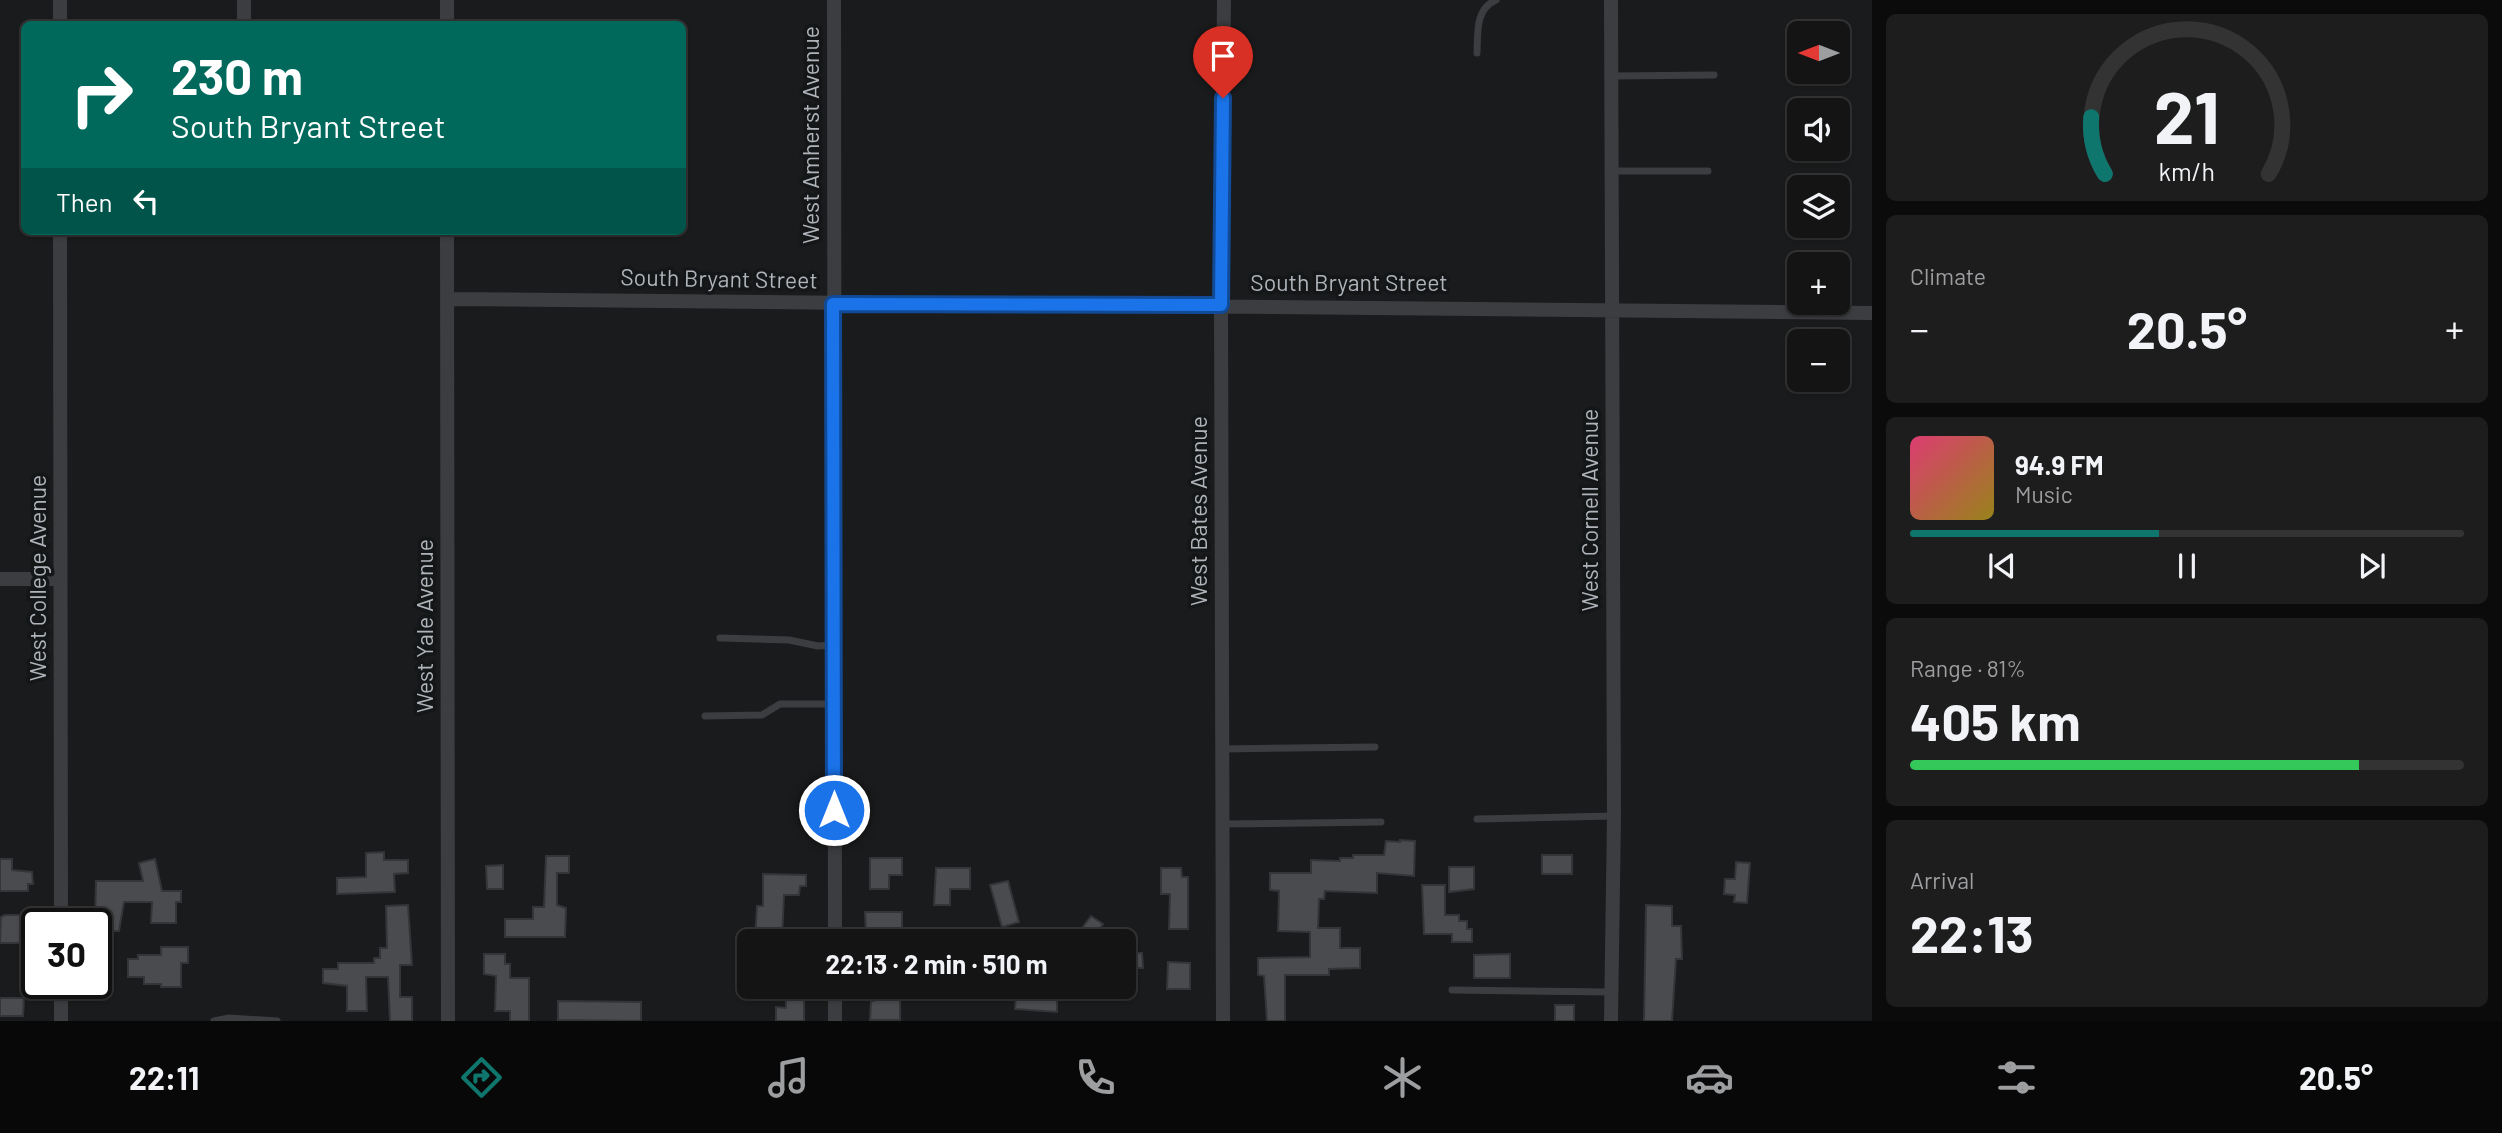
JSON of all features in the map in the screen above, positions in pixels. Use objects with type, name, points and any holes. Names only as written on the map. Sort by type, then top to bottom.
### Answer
[{"type":"street","points":[[60,0],[60,21]]},
{"type":"street","points":[[244,0],[244,21]]},
{"type":"street","points":[[447,0],[447,21]]},
{"type":"street","name":"West Amherst Avenue","points":[[834,0],[835,929]]},
{"type":"street","name":"West Bates Avenue","points":[[1223,1021],[1221,305],[1224,0]]},
{"type":"street","name":"West Cornell Avenue","points":[[1611,0],[1614,308],[1614,816],[1611,1021]]},
{"type":"street","name":"West College Avenue","points":[[60,235],[61,908]]},
{"type":"street","name":"West Yale Avenue","points":[[447,235],[449,1021]]},
{"type":"street","name":"South Bryant Street","points":[[447,299],[1614,308],[1872,313]]},
{"type":"street","points":[[0,579],[61,579]]},
{"type":"street","points":[[61,999],[61,1021]]},
{"type":"street","points":[[835,999],[835,1021]]},
{"type":"lane","points":[[1477,53],[1478,22],[1483,9],[1496,0]]},
{"type":"lane","points":[[1612,76],[1714,75]]},
{"type":"lane","points":[[1613,171],[1708,171]]},
{"type":"lane","points":[[720,638],[789,640],[818,646],[834,645]]},
{"type":"lane","points":[[705,716],[762,715],[780,704],[834,704]]},
{"type":"lane","points":[[1223,749],[1376,747]]},
{"type":"lane","points":[[1477,819],[1614,816]]},
{"type":"lane","points":[[1223,824],[1381,822]]},
{"type":"lane","points":[[1452,990],[1611,992]]},
{"type":"lane","points":[[214,1021],[229,1018],[277,1021]]},
{"type":"building","points":[[1386,841],[1415,841],[1414,876],[1377,873],[1377,893],[1325,891],[1324,899],[1319,899],[1318,928],[1340,928],[1340,948],[1360,948],[1360,968],[1329,969],[1329,975],[1285,975],[1285,1021],[1267,1021],[1264,976],[1258,975],[1258,958],[1310,957],[1310,932],[1278,931],[1279,891],[1270,890],[1270,873],[1311,873],[1311,860],[1340,861],[1340,858],[1353,858],[1353,855],[1384,855]]},
{"type":"building","points":[[384,852],[384,860],[408,860],[408,873],[394,874],[395,892],[337,894],[337,878],[366,877],[366,853]]},
{"type":"building","points":[[1542,855],[1572,855],[1572,874],[1542,874]]},
{"type":"building","points":[[546,856],[569,856],[569,873],[557,873],[557,905],[566,908],[565,937],[505,937],[505,919],[533,919],[533,907],[544,907]]},
{"type":"building","points":[[870,858],[902,858],[902,875],[889,875],[889,889],[870,889]]},
{"type":"building","points":[[0,859],[12,859],[12,870],[32,872],[33,884],[28,884],[28,891],[0,891]]},
{"type":"building","points":[[155,859],[162,891],[181,891],[181,902],[176,902],[176,923],[151,923],[152,902],[124,902],[119,931],[113,931],[112,936],[112,908],[95,908],[96,881],[143,881],[139,863]]},
{"type":"building","points":[[1736,862],[1750,863],[1747,903],[1734,902],[1735,895],[1724,894],[1725,879],[1735,879]]},
{"type":"building","points":[[503,865],[503,889],[487,889],[486,866]]},
{"type":"building","points":[[1449,867],[1474,867],[1474,889],[1449,892]]},
{"type":"building","points":[[936,868],[970,868],[970,889],[950,889],[950,905],[934,905]]},
{"type":"building","points":[[1161,868],[1181,868],[1182,877],[1188,877],[1188,929],[1169,929],[1170,894],[1161,894]]},
{"type":"building","points":[[763,874],[806,875],[806,886],[800,886],[799,895],[784,895],[782,929],[756,929],[757,906],[763,906]]},
{"type":"building","points":[[1008,881],[1019,922],[1002,927],[990,885]]},
{"type":"building","points":[[1422,885],[1445,885],[1445,915],[1459,915],[1459,921],[1467,921],[1467,929],[1472,929],[1472,942],[1452,942],[1452,934],[1424,934]]},
{"type":"building","points":[[408,905],[412,965],[400,965],[400,997],[412,997],[412,1021],[390,1021],[388,977],[366,977],[367,1011],[347,1011],[347,986],[323,983],[323,969],[338,969],[338,963],[374,963],[374,958],[380,958],[380,948],[387,948],[386,906]]},
{"type":"building","points":[[1646,905],[1672,906],[1672,926],[1681,926],[1682,959],[1676,959],[1672,1021],[1644,1021]]},
{"type":"building","points":[[865,912],[902,912],[902,929],[866,929]]},
{"type":"building","points":[[21,915],[21,943],[0,943],[1,917]]},
{"type":"building","points":[[1091,916],[1103,924],[1099,929],[1081,929]]},
{"type":"building","points":[[161,947],[188,947],[188,963],[181,963],[181,987],[144,984],[144,977],[128,977],[128,959],[138,959],[138,955],[161,955]]},
{"type":"building","points":[[1136,953],[1142,953],[1143,968],[1136,968]]},
{"type":"building","points":[[484,954],[505,954],[505,964],[510,964],[510,978],[529,978],[529,1021],[510,1021],[510,1011],[495,1011],[496,976],[484,974]]},
{"type":"building","points":[[1510,954],[1510,978],[1474,978],[1474,955]]},
{"type":"building","points":[[1168,962],[1190,963],[1190,989],[1167,989]]},
{"type":"building","points":[[0,998],[24,999],[23,1016],[0,1016]]},
{"type":"building","points":[[786,999],[804,999],[804,1021],[776,1021],[776,1007],[786,1008]]},
{"type":"building","points":[[900,999],[900,1020],[870,1020],[871,1001]]},
{"type":"building","points":[[1016,999],[1057,999],[1057,1012],[1015,1009]]},
{"type":"building","points":[[558,1001],[641,1002],[641,1021],[558,1020]]},
{"type":"building","points":[[1555,1005],[1574,1005],[1574,1021],[1555,1021]]},
{"type":"route","points":[[834,810],[833,304],[1221,305],[1223,98]]}]
